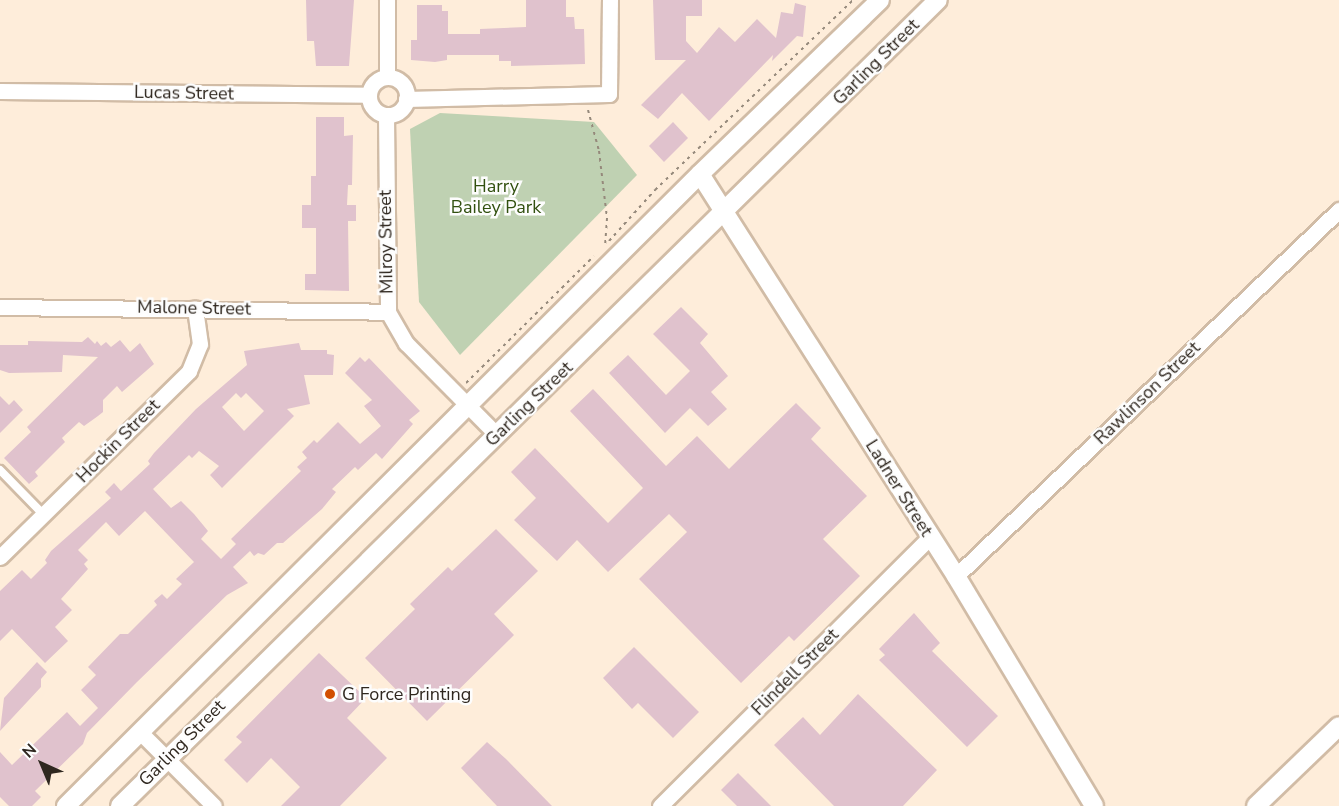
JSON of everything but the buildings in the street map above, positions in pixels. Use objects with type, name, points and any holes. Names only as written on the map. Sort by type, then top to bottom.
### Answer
[{"type":"street","points":[[387,0],[387,77]]},
{"type":"street","points":[[406,99],[609,94],[610,0]]},
{"type":"street","name":"Garling Street","points":[[66,806],[141,733],[462,400],[880,0]]},
{"type":"street","name":"Garling Street","points":[[120,806],[166,758],[725,213],[938,0]]},
{"type":"street","points":[[387,77],[402,83],[406,99],[401,109],[386,115],[373,108],[369,95],[377,81],[387,77]]},
{"type":"street","name":"Lucas Street","points":[[0,91],[369,95]]},
{"type":"street","name":"Milroy Street","points":[[386,115],[388,312],[406,342],[497,435]]},
{"type":"street","name":"Ladner Street","points":[[700,174],[956,576],[1094,806]]},
{"type":"street","name":"Rawlinson Street","points":[[956,576],[1339,210]]},
{"type":"street","name":"Malone Street","points":[[0,307],[388,312]]},
{"type":"street","name":"Hockin Street","points":[[0,556],[189,371],[200,344],[195,308]]},
{"type":"street","name":"Flindell Street","points":[[660,806],[930,537]]},
{"type":"street","points":[[1256,806],[1339,726]]},
{"type":"street","points":[[141,733],[214,806]]},
{"type":"lane","points":[[0,470],[43,514]]},
{"type":"path","points":[[462,400],[655,190],[853,0]]},
{"type":"path","points":[[583,94],[599,151],[607,218],[604,246]]},
{"type":"green space","name":"Harry Bailey Park","points":[[440,113],[594,122],[637,175],[460,355],[419,302],[410,129]]},
{"type":"place","name":"G Force Printing","points":[[330,694]]}]
